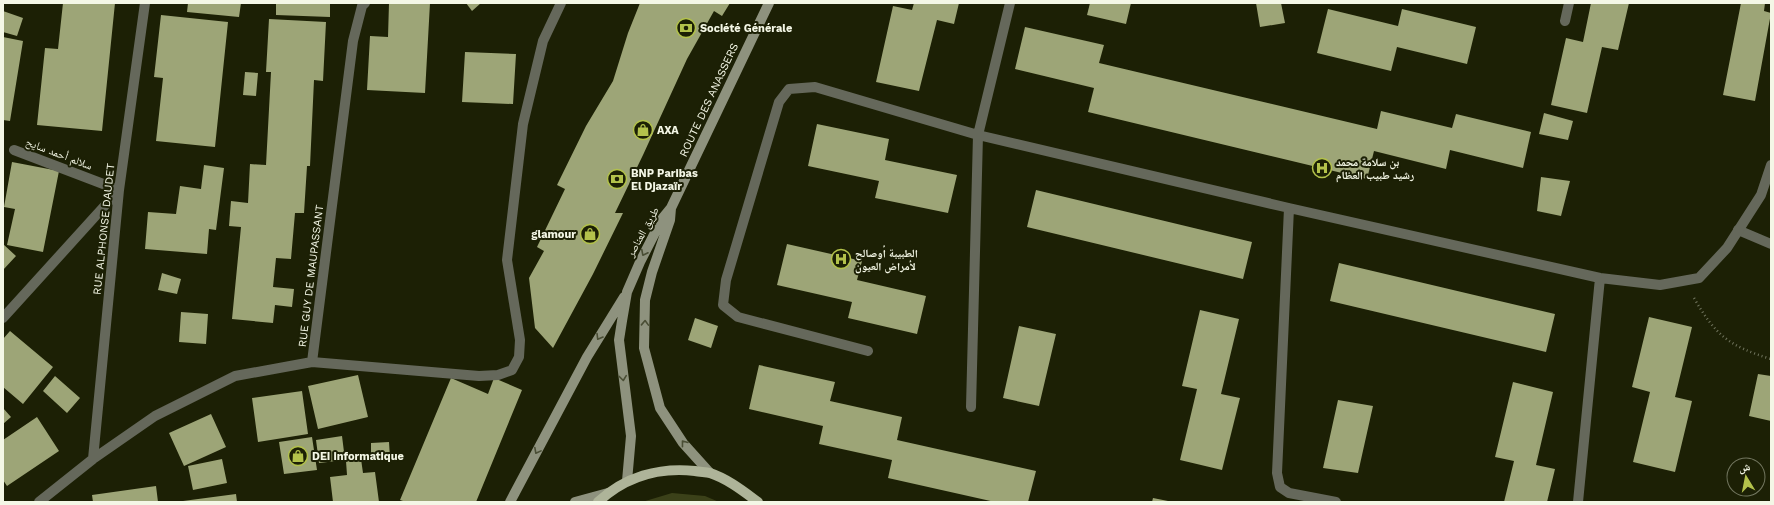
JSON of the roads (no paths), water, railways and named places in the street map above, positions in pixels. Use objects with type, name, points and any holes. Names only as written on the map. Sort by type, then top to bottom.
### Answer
[{"type":"main road","name":"ROUTE DES ANASSERS","points":[[671,208],[769,3]]},
{"type":"main road","name":"طريق العناصر","points":[[627,481],[631,436],[619,340],[627,292],[655,232],[666,213],[671,208]]},
{"type":"main road","name":"طريق العناصر","points":[[671,208],[670,220],[652,272],[645,300],[644,348],[660,408],[683,443],[710,473]]},
{"type":"main road","points":[[510,502],[587,357],[627,292]]},
{"type":"main road","points":[[598,502],[608,493],[627,481],[654,472],[682,470],[710,473],[738,487],[758,502]]},
{"type":"main road","points":[[575,502],[608,493]]},
{"type":"street","name":"RUE ALPHONSE DAUDET","points":[[93,459],[119,190],[145,3]]},
{"type":"street","name":"RUE GUY DE MAUPASSANT","points":[[39,502],[93,459],[155,416],[235,376],[312,362],[353,41],[362,6],[365,3]]},
{"type":"street","points":[[312,362],[479,376],[498,375],[512,370],[519,357],[520,340],[507,260],[523,124],[543,41],[561,3]]},
{"type":"street","points":[[971,407],[978,135],[1010,3]]},
{"type":"street","points":[[1565,22],[1569,3]]},
{"type":"street","points":[[868,351],[738,317],[722,305],[726,280],[779,102],[789,89],[815,87],[978,135],[1290,208],[1600,278],[1660,285],[1699,278],[1727,248],[1761,195],[1771,165]]},
{"type":"street","name":"سلالم أحمد سايح","points":[[14,150],[119,190]]},
{"type":"street","points":[[3,318],[119,190]]},
{"type":"street","points":[[1290,208],[1277,473],[1280,487],[1289,493],[1336,502]]},
{"type":"street","points":[[1738,230],[1771,244]]},
{"type":"street","points":[[1578,502],[1600,278]]},
{"type":"place","name":"Société Générale","points":[[686,28]]},
{"type":"place","name":"AXA","points":[[643,130]]},
{"type":"place","name":"بن سلامة محمد رشيد طبيب العظام","points":[[1322,168]]},
{"type":"place","name":"BNP Paribas El Djazaïr","points":[[617,179]]},
{"type":"place","name":"glamour","points":[[590,234]]},
{"type":"place","name":"الطبيبة أوصالح لأمراض العيون","points":[[841,259]]},
{"type":"place","name":"DEI informatique","points":[[298,456]]}]
